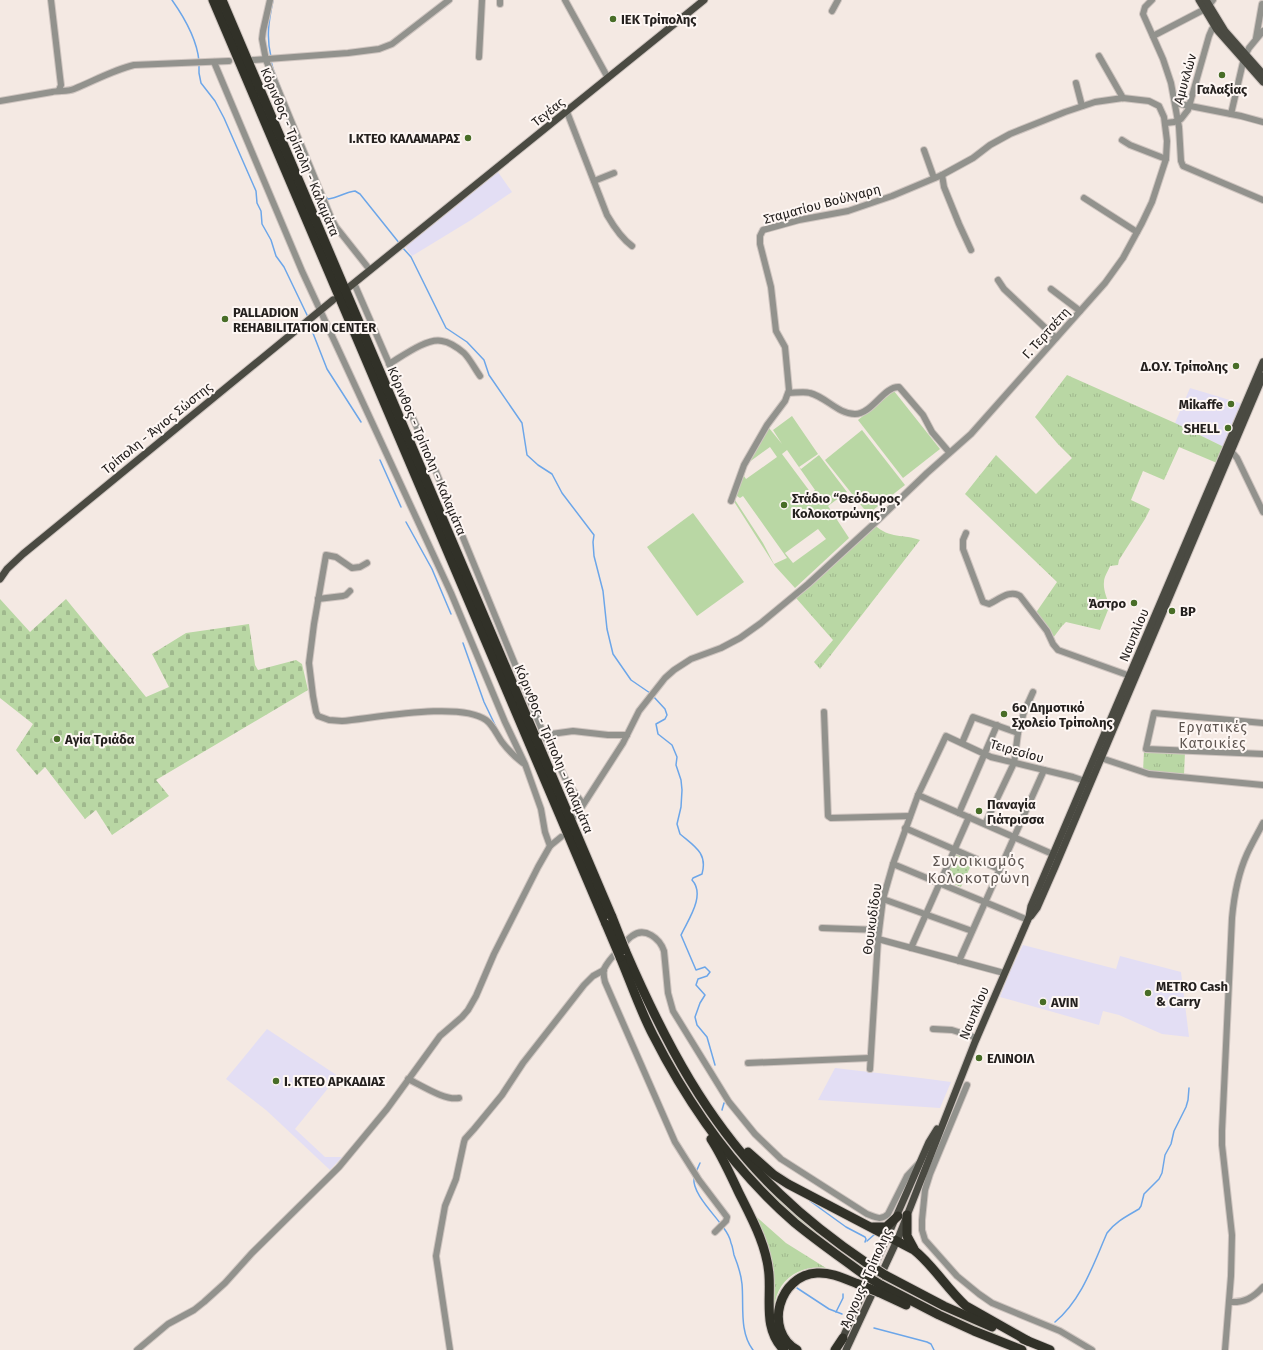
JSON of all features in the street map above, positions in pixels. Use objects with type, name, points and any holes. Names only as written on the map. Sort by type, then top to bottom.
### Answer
[{"type":"highway","points":[[206,0],[227,36]]},
{"type":"highway","name":"Κόρινθος - Τρίπολη - Καλαμάτα","points":[[213,0],[227,36],[623,953],[669,1044],[694,1088],[718,1123],[758,1171],[779,1194],[819,1228],[868,1264],[944,1306],[1050,1350]]},
{"type":"highway","name":"Κόρινθος - Τρίπολη - Καλαμάτα","points":[[222,0],[609,921]]},
{"type":"highway","name":"Κόρινθος - Τρίπολη - Καλαμάτα","points":[[623,953],[639,1005],[652,1034],[691,1103],[726,1150],[764,1193],[812,1236],[863,1274],[879,1288],[949,1320],[1022,1350]]},
{"type":"highway","points":[[691,1103],[730,1174],[762,1242],[769,1273],[770,1326],[775,1340],[784,1350]]},
{"type":"highway","points":[[718,1123],[757,1161],[774,1175],[788,1184],[914,1250],[925,1258],[958,1299],[966,1306],[1028,1341]]},
{"type":"highway","points":[[907,1215],[906,1236],[914,1250]]},
{"type":"highway","points":[[869,1226],[882,1228],[886,1227],[898,1216]]},
{"type":"highway","points":[[797,1350],[784,1339],[780,1329],[778,1316],[783,1296],[790,1285],[800,1277],[816,1273],[830,1274],[858,1284],[879,1288]]},
{"type":"highway","points":[[836,1350],[843,1338]]},
{"type":"main road","name":"Τεγέας","points":[[370,270],[704,0]]},
{"type":"main road","points":[[1199,0],[1208,4],[1216,24],[1263,82]]},
{"type":"main road","points":[[1244,58],[1263,74]]},
{"type":"main road","points":[[351,285],[370,270]]},
{"type":"main road","name":"Τρίπολη - Άγιος Σώστης","points":[[0,579],[7,569],[23,554],[333,300]]},
{"type":"main road","name":"Ναυπλίου","points":[[1229,450],[1263,362]]},
{"type":"main road","name":"Ναυπλίου","points":[[907,1215],[944,1119],[1004,973],[1029,919],[1037,908],[1088,782],[1229,450],[1263,376]]},
{"type":"main road","name":"Ναυπλίου","points":[[1088,782],[1101,758],[1133,677]]},
{"type":"main road","name":"Ναυπλίου","points":[[898,1216],[932,1137],[944,1119]]},
{"type":"main road","name":"Άργους - Τρίπολης","points":[[846,1350],[897,1241],[907,1215]]},
{"type":"main road","name":"Άργους - Τρίπολης","points":[[843,1338],[898,1216]]},
{"type":"street","points":[[51,0],[61,85],[59,90]]},
{"type":"street","points":[[270,0],[262,39],[267,59],[332,220],[370,270]]},
{"type":"street","points":[[253,60],[348,53],[384,48],[392,44],[449,0]]},
{"type":"street","points":[[479,57],[482,0]]},
{"type":"street","points":[[565,0],[608,78]]},
{"type":"street","points":[[832,11],[838,0]]},
{"type":"street","points":[[1152,0],[1145,8],[1143,14],[1168,71],[1178,120],[1166,123]]},
{"type":"street","points":[[1256,40],[1262,2]]},
{"type":"street","points":[[1153,36],[1208,4]]},
{"type":"street","name":"Αμυκλών","points":[[1216,24],[1210,32],[1190,106],[1185,116],[1178,120],[1181,161],[1183,166],[1263,200]]},
{"type":"street","points":[[1230,114],[1244,58],[1263,31]]},
{"type":"street","points":[[1099,56],[1123,98]]},
{"type":"street","points":[[0,101],[59,90],[71,90],[129,66],[229,61]]},
{"type":"street","points":[[214,62],[271,200],[320,310],[452,593],[505,722],[525,764],[541,809],[545,832],[550,846]]},
{"type":"street","points":[[1076,83],[1082,106]]},
{"type":"street","name":"Σταματίου Βούλγαρη","points":[[789,393],[785,347],[776,331],[771,287],[760,244],[760,233],[766,228],[848,210],[892,196],[942,175],[973,158],[990,145],[1010,134],[1082,106],[1108,99],[1123,98],[1143,100],[1156,104],[1163,111],[1166,123]]},
{"type":"street","points":[[1175,103],[1263,122]]},
{"type":"street","points":[[567,112],[607,215],[615,228],[632,246]]},
{"type":"street","name":"Γ. Τερτσέτη","points":[[576,816],[627,735],[639,710],[669,674],[680,665],[691,659],[715,651],[740,638],[761,623],[808,584],[980,424],[1115,270],[1152,202],[1166,159],[1166,123]]},
{"type":"street","points":[[1122,140],[1130,145],[1166,159]]},
{"type":"street","points":[[924,150],[934,178]]},
{"type":"street","points":[[594,181],[614,173]]},
{"type":"street","points":[[942,175],[944,187],[971,250]]},
{"type":"street","points":[[1084,198],[1137,232]]},
{"type":"street","points":[[998,280],[1004,288],[1056,338]]},
{"type":"street","points":[[351,285],[432,462],[544,735],[570,786],[583,804]]},
{"type":"street","points":[[1051,289],[1080,311]]},
{"type":"street","points":[[388,364],[424,344],[431,341],[442,340],[465,354],[480,376]]},
{"type":"street","points":[[732,501],[744,465],[767,425],[785,401],[789,393],[810,392],[842,410],[855,414],[863,412],[892,389],[899,387],[923,415],[932,432],[949,452]]},
{"type":"street","points":[[1229,450],[1237,458],[1263,512]]},
{"type":"street","points":[[966,533],[962,542],[963,549],[983,602],[989,604],[1007,594],[1016,594],[1020,596],[1047,631],[1058,650],[1133,677]]},
{"type":"street","points":[[367,563],[360,567],[352,568],[336,557],[326,555],[309,663],[314,704],[316,712],[320,718],[342,721],[432,711],[458,712],[476,715],[487,720],[513,756],[525,764]]},
{"type":"street","points":[[318,600],[343,596],[350,591]]},
{"type":"street","points":[[985,824],[1014,763],[1018,733],[1024,712],[1033,692]]},
{"type":"street","points":[[824,712],[828,816],[831,818],[910,816]]},
{"type":"street","points":[[1263,723],[1154,713],[1146,749],[1263,754]]},
{"type":"street","points":[[962,743],[973,717],[1018,733]]},
{"type":"street","points":[[959,813],[996,725]]},
{"type":"street","points":[[544,735],[573,731],[608,735],[627,735]]},
{"type":"street","name":"Τειρεσίου","points":[[946,736],[984,754],[1088,782]]},
{"type":"street","name":"Θουκυδίδου","points":[[870,1069],[878,939],[883,899],[905,828],[918,794],[946,736]]},
{"type":"street","points":[[1101,758],[1148,774],[1263,785]]},
{"type":"street","points":[[958,961],[1044,770]]},
{"type":"street","points":[[918,794],[1057,856]]},
{"type":"street","points":[[911,948],[969,817]]},
{"type":"street","points":[[1225,1350],[1232,1259],[1232,1235],[1222,1138],[1232,918],[1239,875],[1248,852],[1262,826]]},
{"type":"street","points":[[905,828],[999,869]]},
{"type":"street","points":[[137,1350],[168,1324],[194,1310],[204,1302],[225,1283],[252,1253],[339,1168],[387,1109],[440,1036],[462,1017],[472,1003],[494,954],[538,867],[550,846],[561,837]]},
{"type":"street","points":[[893,864],[1029,919]]},
{"type":"street","points":[[883,899],[972,931]]},
{"type":"street","points":[[822,928],[879,930]]},
{"type":"street","points":[[717,1230],[726,1221],[727,1217],[693,1172],[675,1142],[603,975],[604,970],[610,960],[632,936],[638,933],[648,934],[659,940],[664,951],[668,993],[673,1011],[729,1102],[754,1134],[781,1159],[867,1214],[879,1218],[883,1218],[888,1214],[907,1176],[922,1161]]},
{"type":"street","points":[[878,939],[1004,973]]},
{"type":"street","points":[[450,1350],[436,1256],[445,1206],[456,1179],[465,1139],[502,1095],[523,1064],[584,985],[604,970]]},
{"type":"street","points":[[933,1029],[952,1030],[977,1038]]},
{"type":"street","points":[[748,1063],[870,1058]]},
{"type":"street","points":[[408,1079],[440,1094],[454,1099],[459,1098]]},
{"type":"street","points":[[967,1085],[930,1174],[925,1190],[922,1230],[926,1240],[957,1276],[973,1290],[992,1303],[1060,1331],[1092,1350]]},
{"type":"street","points":[[1229,1302],[1237,1303],[1250,1299],[1263,1287]]},
{"type":"shaded area","points":[[498,172],[512,192],[471,220],[412,256],[404,245]]},
{"type":"shaded area","points":[[1190,388],[1243,404],[1224,447],[1175,423]]},
{"type":"shaded area","points":[[1023,945],[1116,969],[1120,956],[1181,972],[1189,1037],[1162,1034],[1119,1015],[1103,1011],[1099,1025],[1000,997],[1010,971]]},
{"type":"shaded area","points":[[267,1029],[338,1076],[295,1129],[325,1157],[342,1157],[330,1170],[266,1110],[226,1079]]},
{"type":"shaded area","points":[[835,1068],[951,1082],[940,1108],[818,1100]]},
{"type":"green space","points":[[1067,375],[1175,423],[1224,447],[1217,463],[1179,447],[1164,480],[1143,471],[1131,500],[1150,509],[1119,560],[1118,565],[1110,566],[1105,576],[1104,588],[1110,605],[1100,630],[1066,622],[1053,638],[1035,614],[1057,582],[965,494],[996,455],[1036,494],[1072,458],[1035,417]]},
{"type":"green space","points":[[894,391],[940,449],[903,478],[858,420]]},
{"type":"green space","name":"Στάδιο “Θεόδωρος Κολοκοτρώνης”","points":[[792,416],[818,454],[799,467],[801,469],[819,455],[847,492],[828,506],[849,538],[795,588],[775,566],[733,500],[747,463],[769,428],[782,444],[773,430]],"holes":[[[770,447],[777,457],[746,479],[744,476],[748,463]],[[787,450],[815,490],[811,493],[782,454]],[[737,496],[740,498],[743,496],[787,558],[774,564],[763,543],[735,500]],[[818,529],[826,539],[793,563],[785,553]]]},
{"type":"green space","points":[[862,430],[905,485],[868,514],[825,460]]},
{"type":"green space","points":[[693,513],[744,582],[697,616],[647,547]]},
{"type":"green space","points":[[875,525],[891,534],[920,540],[820,669],[814,662],[833,640],[796,598]]},
{"type":"green space","points":[[0,599],[30,632],[66,599],[146,697],[169,687],[152,654],[186,633],[249,624],[255,665],[258,670],[296,660],[302,664],[308,690],[156,780],[169,796],[112,835],[96,810],[85,819],[45,767],[37,775],[16,750],[33,724],[0,698]]},
{"type":"green space","points":[[1144,750],[1185,752],[1184,775],[1143,772]]},
{"type":"green space","points":[[956,853],[973,861],[961,887],[945,880]]},
{"type":"green space","points":[[661,1041],[694,1094],[732,1148],[771,1190],[813,1229],[836,1247],[898,1287],[1003,1337],[949,1315],[882,1281],[826,1243],[800,1221],[751,1173],[729,1147],[690,1091],[671,1061]]},
{"type":"green space","points":[[751,1212],[786,1243],[826,1268],[801,1271],[793,1274],[787,1279],[778,1293],[773,1316],[770,1293]]},
{"type":"green space","points":[[773,1317],[779,1328],[793,1350],[788,1350],[775,1332]]},
{"type":"waterway","points":[[172,0],[193,37],[199,61]]},
{"type":"waterway","points":[[271,57],[268,35],[273,0]]},
{"type":"waterway","points":[[271,61],[284,97]]},
{"type":"waterway","points":[[199,65],[201,83],[215,101],[224,118],[256,191],[257,203],[261,211],[262,224],[271,240],[276,256],[284,267],[308,317]]},
{"type":"waterway","points":[[325,196],[328,199],[355,191],[360,194],[400,244]]},
{"type":"waterway","points":[[402,247],[411,257],[446,328],[467,342],[484,360],[489,375],[522,423],[527,455],[538,465],[552,474],[562,493],[594,535],[594,556],[603,591],[607,629],[613,654],[631,680],[650,693]]},
{"type":"waterway","points":[[309,323],[327,369],[361,422]]},
{"type":"waterway","points":[[380,460],[401,507]]},
{"type":"waterway","points":[[406,522],[432,569],[451,614]]},
{"type":"waterway","points":[[463,643],[484,702],[496,727]]},
{"type":"waterway","points":[[653,696],[665,709],[667,715],[665,719],[656,724],[658,734],[672,745],[677,757],[676,765],[681,780],[682,790],[681,807],[677,824],[680,834],[695,846],[703,861],[702,874],[693,878],[692,880],[696,886],[697,900],[681,935],[696,970],[705,967],[710,972],[707,976],[698,979],[696,985],[705,995],[700,1003],[695,1017],[697,1025],[707,1037],[715,1065]]},
{"type":"waterway","points":[[1055,1322],[1073,1303],[1080,1292],[1092,1269],[1107,1233],[1117,1222],[1139,1209],[1144,1194],[1159,1179],[1162,1173],[1165,1155],[1171,1144],[1174,1131],[1186,1107],[1189,1088]]},
{"type":"waterway","points":[[722,1110],[724,1103]]},
{"type":"waterway","points":[[696,1172],[700,1163]]},
{"type":"waterway","points":[[694,1178],[694,1184],[699,1195],[720,1223]]},
{"type":"waterway","points":[[810,1201],[846,1227],[865,1237],[865,1242]]},
{"type":"waterway","points":[[723,1227],[730,1239],[740,1273],[744,1327],[753,1350]]},
{"type":"waterway","points":[[867,1241],[875,1234]]},
{"type":"waterway","points":[[797,1288],[829,1309],[842,1314]]},
{"type":"waterway","points":[[836,1312],[843,1298],[843,1294]]},
{"type":"waterway","points":[[874,1328],[927,1342],[931,1344],[934,1350]]},
{"type":"place","name":"ΙΕΚ Τρίπολης","points":[[613,19]]},
{"type":"place","name":"Γαλαξίας","points":[[1222,75]]},
{"type":"place","name":"Ι.ΚΤΕΟ ΚΑΛΑΜΑΡΑΣ","points":[[468,138]]},
{"type":"place","name":"PALLADION REHABILITATION CENTER","points":[[225,319]]},
{"type":"place","name":"Δ.Ο.Υ. Τρίπολης","points":[[1236,366]]},
{"type":"place","name":"Mikaffe","points":[[1231,404]]},
{"type":"place","name":"SHELL","points":[[1228,428]]},
{"type":"place","name":"Στάδιο “Θεόδωρος Κολοκοτρώνης”","points":[[784,505]]},
{"type":"place","name":"Άστρο","points":[[1134,603]]},
{"type":"place","name":"BP","points":[[1172,611]]},
{"type":"place","name":"6ο Δημοτικό Σχολείο Τρίπολης","points":[[1004,714]]},
{"type":"place","name":"Αγία Τριάδα","points":[[57,739]]},
{"type":"place","name":"Παναγία Γιάτρισσα","points":[[979,811]]},
{"type":"place","name":"METRO Cash & Carry","points":[[1148,993]]},
{"type":"place","name":"AVIN","points":[[1043,1002]]},
{"type":"place","name":"ΕΛΙΝΟΙΛ","points":[[979,1058]]},
{"type":"place","name":"Ι. ΚΤΕΟ ΑΡΚΑΔΙΑΣ","points":[[276,1081]]},
{"type":"district","name":"Εργατικές Κατοικίες","points":[[1213,736]]},
{"type":"district","name":"Συνοικισμός Κολοκοτρώνη","points":[[979,870]]}]
